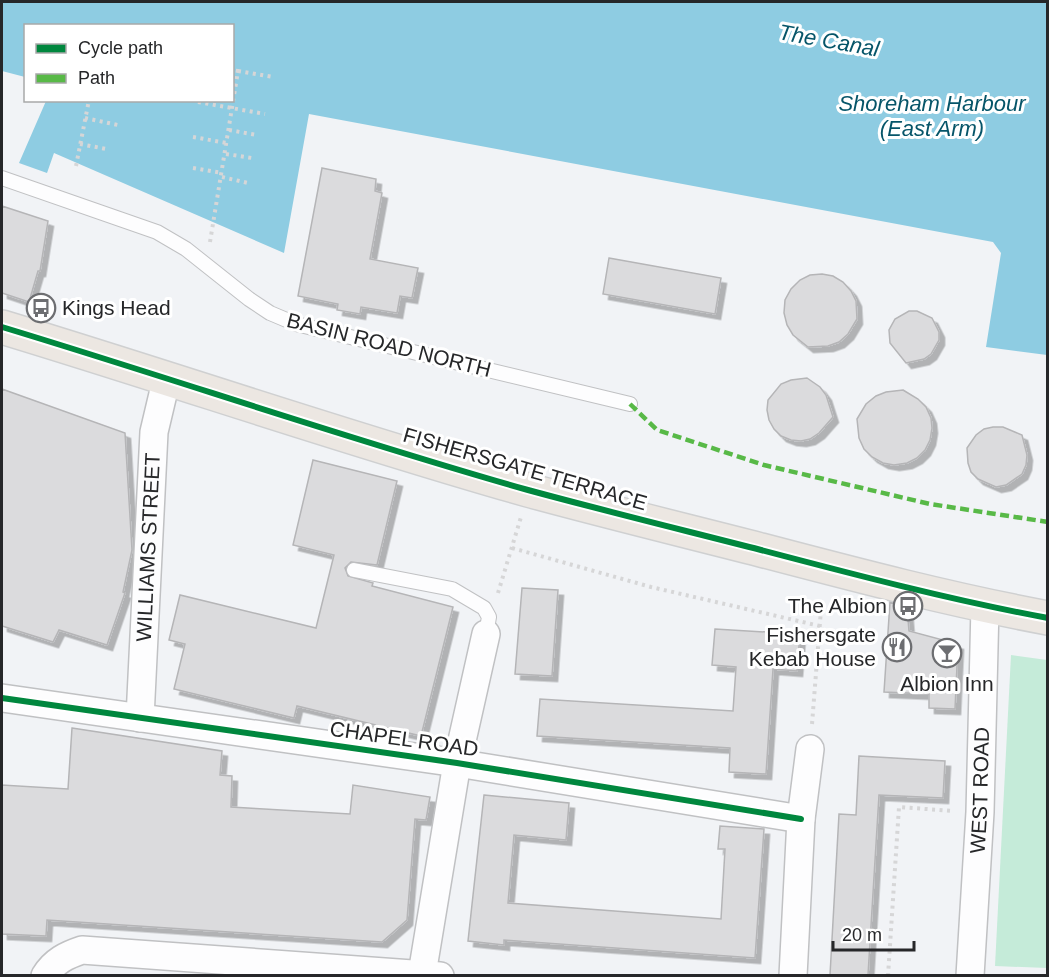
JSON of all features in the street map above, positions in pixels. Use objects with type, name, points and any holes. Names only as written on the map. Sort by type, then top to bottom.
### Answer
[{"type":"main road","name":"FISHERSGATE TERRACE","points":[[2,327],[167,377],[316,427],[529,490],[985,606],[1047,618]]},
{"type":"street","name":"WILLIAMS STREET","points":[[140,718],[154,432],[167,377]]},
{"type":"street","name":"WEST ROAD","points":[[970,975],[980,812],[985,606]]},
{"type":"street","points":[[45,975],[56,962],[69,954],[82,950],[431,975],[457,763],[486,634]]},
{"type":"street","name":"CHAPEL ROAD","points":[[2,698],[457,763],[801,819]]},
{"type":"street","points":[[793,975],[801,819],[810,749]]},
{"type":"lane","name":"BASIN ROAD NORTH","points":[[2,178],[157,232],[186,249],[263,309],[296,324],[630,404]]},
{"type":"lane","points":[[354,570],[452,589],[484,608],[489,617],[486,634]]},
{"type":"path","points":[[234,70],[273,77]]},
{"type":"path","points":[[234,97],[238,71]]},
{"type":"path","points":[[76,166],[89,102]]},
{"type":"path","points":[[198,102],[265,114]]},
{"type":"path","points":[[210,243],[233,102]]},
{"type":"path","points":[[85,118],[118,125]]},
{"type":"path","points":[[229,130],[256,135]]},
{"type":"path","points":[[193,137],[227,143]]},
{"type":"path","points":[[80,144],[106,149]]},
{"type":"path","points":[[226,154],[252,158]]},
{"type":"path","points":[[194,168],[249,183]]},
{"type":"path","points":[[486,634],[529,490]]},
{"type":"path","points":[[512,548],[651,587],[820,627]]},
{"type":"path","points":[[810,749],[824,566]]},
{"type":"path","points":[[888,975],[898,807],[980,812]]},
{"type":"green space","points":[[1011,655],[1047,660],[1047,968],[995,966]]},
{"type":"water","name":"Shoreham Harbour (East Arm)","points":[[2,2],[1047,2],[1047,355],[986,347],[1001,253],[993,242],[309,114],[284,253],[54,153],[47,173],[19,163],[46,102],[234,102],[234,24],[24,24],[24,77],[2,71]]},
{"type":"building","points":[[322,168],[376,179],[375,191],[382,193],[370,259],[418,268],[412,298],[400,296],[397,313],[361,307],[360,314],[337,310],[338,304],[298,296]]},
{"type":"building","points":[[2,206],[48,221],[40,271],[38,271],[29,302],[2,293]]},
{"type":"building","points":[[609,258],[721,278],[715,314],[603,294]]},
{"type":"building","points":[[810,275],[833,276],[851,291],[856,301],[857,319],[848,334],[839,342],[828,346],[808,347],[793,335],[787,325],[784,313],[785,300],[800,280]]},
{"type":"building","points":[[909,311],[917,311],[932,318],[939,332],[939,340],[931,354],[924,359],[906,363],[890,343],[889,330],[895,319]]},
{"type":"building","points":[[807,378],[820,387],[826,395],[833,417],[819,433],[810,439],[791,440],[781,436],[774,429],[769,420],[768,400],[781,384]]},
{"type":"building","points":[[2,389],[125,433],[132,550],[123,592],[125,593],[107,645],[59,630],[53,642],[2,626]]},
{"type":"building","points":[[903,390],[926,407],[931,418],[930,440],[925,450],[917,458],[907,463],[894,465],[883,463],[864,449],[859,438],[857,419],[866,404],[876,396]]},
{"type":"building","points":[[1003,427],[1022,435],[1027,455],[1022,474],[1006,485],[996,487],[978,479],[971,472],[967,448],[976,435],[984,429]]},
{"type":"building","points":[[313,460],[397,481],[377,565],[351,562],[345,568],[348,576],[373,583],[372,586],[453,607],[421,736],[297,706],[294,718],[174,689],[185,644],[169,640],[180,595],[316,628],[334,555],[293,545]]},
{"type":"building","points":[[522,588],[558,590],[552,676],[515,674]]},
{"type":"building","points":[[890,602],[907,607],[909,631],[958,644],[955,709],[929,708],[929,694],[884,692]]},
{"type":"building","points":[[715,629],[800,634],[797,671],[773,669],[766,774],[729,772],[730,748],[537,736],[540,699],[733,711],[736,667],[712,665]]},
{"type":"building","points":[[72,728],[222,751],[220,775],[232,776],[231,807],[350,814],[353,785],[430,797],[426,820],[415,819],[407,920],[382,942],[47,920],[46,936],[2,934],[2,785],[68,789]]},
{"type":"building","points":[[859,756],[945,761],[943,798],[879,795],[868,975],[830,975],[839,814],[856,815]]},
{"type":"building","points":[[484,795],[569,803],[566,840],[514,835],[508,903],[721,919],[725,849],[718,849],[720,826],[764,829],[755,958],[504,940],[504,945],[468,941]]},
{"type":"marked path","points":[[630,404],[657,430],[764,465],[930,504],[1048,522]]},
{"type":"cycle path","points":[[2,327],[396,451],[528,490],[904,587],[1048,618]]},
{"type":"cycle path","points":[[2,698],[457,763],[801,819]]},
{"type":"place","name":"Kings Head","points":[[41,308]]},
{"type":"place","name":"The Albion","points":[[908,606]]},
{"type":"place","name":"Fishersgate Kebab House","points":[[897,647]]},
{"type":"place","name":"Albion Inn","points":[[947,653]]},
{"type":"water label","name":"The Canal","points":[[829,40]]}]
